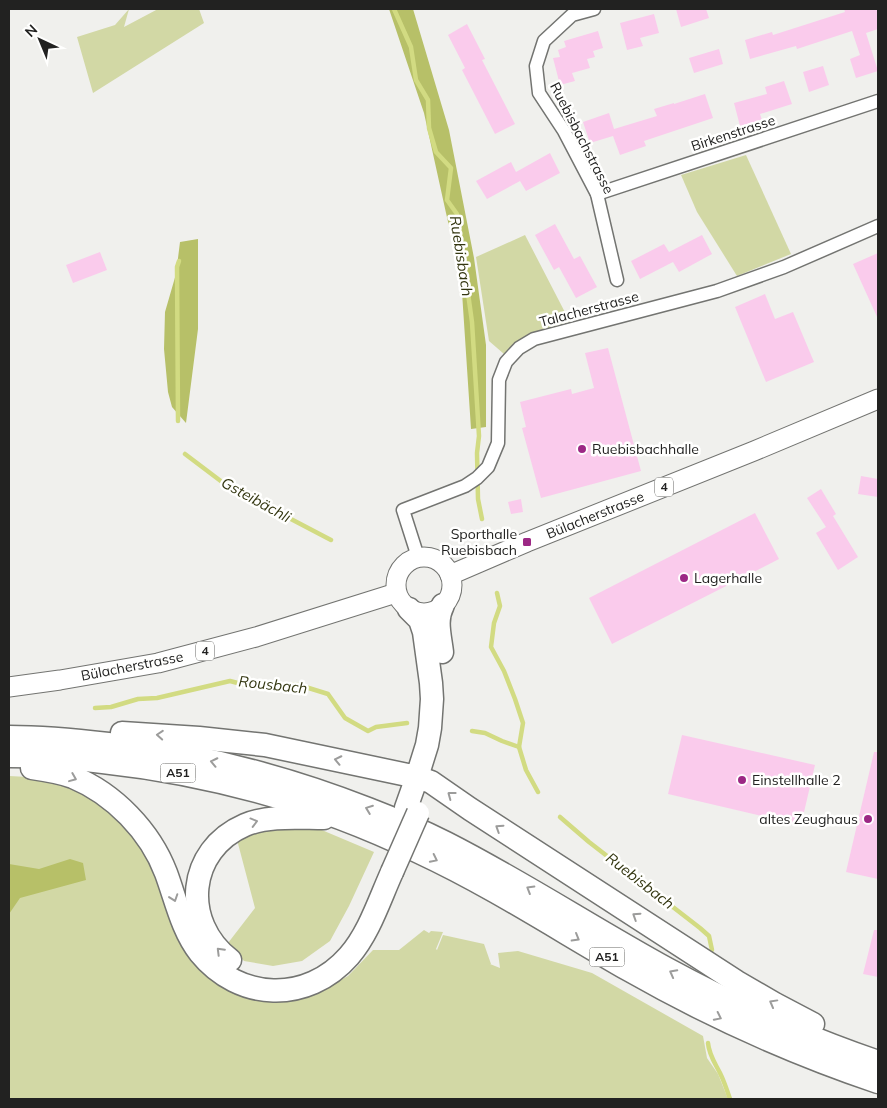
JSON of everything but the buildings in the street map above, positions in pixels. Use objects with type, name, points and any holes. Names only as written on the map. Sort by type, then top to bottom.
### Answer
[{"type":"highway","points":[[9,765],[50,771],[73,777],[106,796],[126,813],[141,830],[160,860],[193,944],[215,969],[233,980],[252,988],[276,991],[299,988],[331,972],[348,957],[363,937],[386,869],[424,779],[430,728],[431,683],[424,632],[420,620],[403,601]]},
{"type":"highway","points":[[424,779],[437,765],[445,717],[446,688],[438,624],[440,612],[444,605]]},
{"type":"highway","points":[[9,732],[100,732],[235,741],[305,753],[424,779],[737,982],[878,1060]]},
{"type":"highway","name":"A51","points":[[9,737],[90,742],[164,752],[247,769],[347,800],[406,824],[452,846],[510,877],[644,956],[734,1004],[800,1033],[878,1060]]},
{"type":"highway","name":"A51","points":[[9,756],[89,760],[126,764],[180,774],[268,794],[341,818],[447,865],[501,894],[629,970],[723,1019],[793,1051],[878,1082]]},
{"type":"highway","points":[[341,818],[267,819],[246,824],[220,842],[209,856],[197,889],[197,909],[204,930],[216,947],[232,962],[262,974],[292,974],[312,967],[330,954],[346,935],[386,869]]},
{"type":"main road","name":"Bülacherstrasse","points":[[450,575],[878,399]]},
{"type":"main road","points":[[418,557],[438,560],[450,575],[452,583],[448,599],[444,605],[430,612],[423,613],[403,601],[395,585],[399,570],[404,564],[418,557]]},
{"type":"main road","name":"Bülacherstrasse","points":[[9,687],[158,663],[403,601]]},
{"type":"street","name":"Ruebisbachstrasse","points":[[594,9],[572,15],[544,42],[536,66],[539,93],[564,131],[597,194],[617,280]]},
{"type":"street","name":"Birkenstrasse","points":[[597,194],[878,101]]},
{"type":"street","name":"Talacherstrasse","points":[[418,557],[403,510],[465,486],[488,467],[498,444],[499,380],[506,362],[519,348],[534,339],[717,291],[784,267],[878,226]]},
{"type":"green space","points":[[129,9],[124,27],[158,9],[199,9],[204,23],[93,93],[77,37],[115,25]]},
{"type":"green space","points":[[389,9],[413,9],[449,130],[474,258],[486,345],[486,427],[471,429],[461,277],[424,113]]},
{"type":"green space","points":[[746,155],[791,254],[737,276],[697,212],[681,175]]},
{"type":"green space","points":[[525,235],[570,322],[527,336],[504,354],[489,341],[476,257]]},
{"type":"green space","points":[[198,239],[198,329],[186,423],[172,407],[168,392],[164,349],[165,312],[176,274],[180,242]]},
{"type":"green space","points":[[9,776],[48,778],[110,805],[148,851],[189,950],[189,959],[225,988],[264,1001],[309,997],[348,976],[373,950],[399,950],[424,930],[429,933],[431,931],[443,932],[437,950],[443,935],[484,944],[490,964],[500,968],[498,953],[518,951],[592,973],[703,1036],[707,1058],[718,1074],[728,1099],[9,1099]]},
{"type":"green space","points":[[284,824],[317,828],[374,852],[349,906],[330,941],[302,961],[273,966],[244,961],[228,943],[255,908],[236,836]]},
{"type":"green space","points":[[70,859],[83,863],[86,880],[20,898],[9,914],[9,864],[39,869]]},
{"type":"waterway","name":"Ruebisbach","points":[[394,9],[411,47],[416,80],[428,100],[429,128],[436,152],[451,168],[447,200],[457,214],[472,322],[479,436],[477,453],[478,499],[482,519]]},
{"type":"waterway","name":"Gsteibächli","points":[[178,421],[177,267],[179,261]]},
{"type":"waterway","name":"Gsteibächli","points":[[185,454],[226,485],[331,540]]},
{"type":"waterway","name":"Ruebisbach","points":[[497,593],[500,606],[494,623],[491,647],[504,671],[523,723],[519,747],[526,770],[538,792]]},
{"type":"waterway","name":"Rousbach","points":[[95,708],[111,707],[138,699],[157,698],[230,681],[253,687],[267,688],[299,685],[328,694],[345,718],[368,731],[376,727],[407,723]]},
{"type":"waterway","name":"Rousbach","points":[[472,731],[485,733],[519,747]]},
{"type":"waterway","name":"Ruebisbach","points":[[560,817],[589,842],[700,928],[709,936],[712,950]]},
{"type":"waterway","name":"Ruebisbach","points":[[708,1043],[711,1055],[723,1079],[730,1099]]},
{"type":"place","name":"Ruebisbachhalle","points":[[582,449]]},
{"type":"place","name":"Sporthalle Ruebisbach","points":[[527,542]]},
{"type":"place","name":"Lagerhalle","points":[[684,578]]},
{"type":"place","name":"Einstellhalle 2","points":[[742,780]]},
{"type":"place","name":"altes Zeughaus","points":[[868,819]]}]
